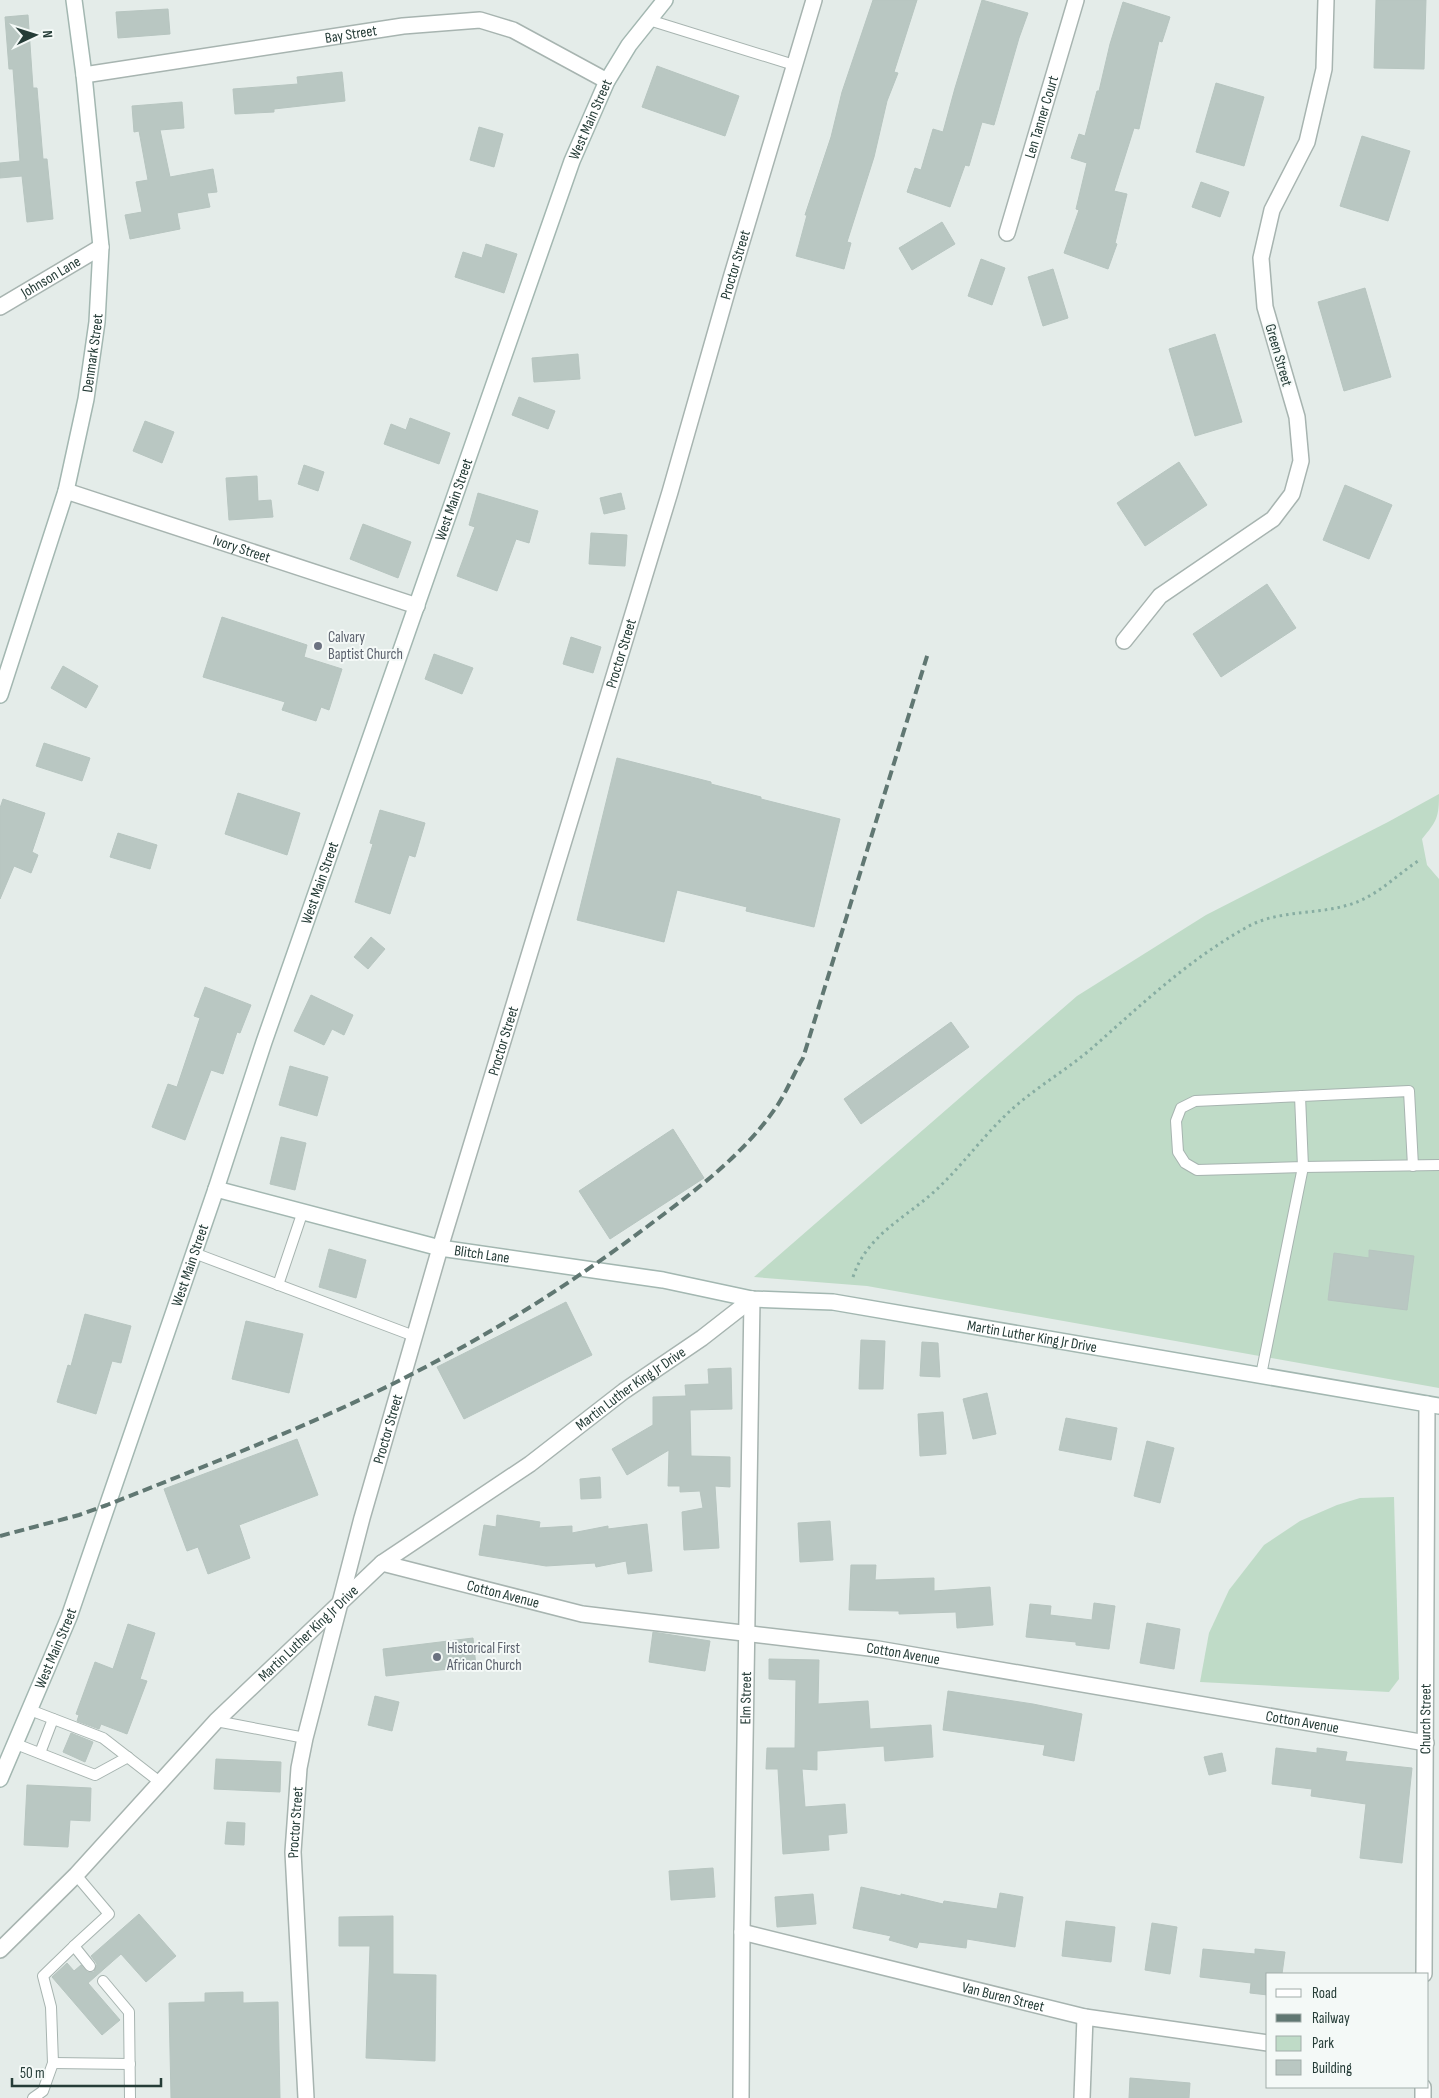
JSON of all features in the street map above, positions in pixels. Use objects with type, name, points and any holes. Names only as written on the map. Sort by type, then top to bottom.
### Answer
[{"type":"street","name":"Denmark Street","points":[[0,695],[66,491],[86,399],[97,322],[100,247],[84,75],[74,0]]},
{"type":"street","name":"West Main Street","points":[[0,1779],[69,1617],[216,1189],[264,1042],[572,161],[607,81],[629,45],[665,0]]},
{"type":"street","name":"Proctor Street","points":[[306,2098],[292,1852],[299,1768],[305,1738],[339,1604],[414,1336],[670,492],[730,278],[814,0]]},
{"type":"street","name":"Len Tanner Court","points":[[1007,233],[1076,0]]},
{"type":"street","name":"Green Street","points":[[1124,641],[1160,596],[1273,519],[1292,494],[1301,461],[1297,417],[1265,307],[1261,258],[1272,210],[1307,142],[1324,69],[1326,0]]},
{"type":"street","name":"Bay Street","points":[[84,75],[404,26],[480,20],[513,30],[607,81]]},
{"type":"street","name":"Johnson Lane","points":[[0,307],[100,247]]},
{"type":"street","name":"Ivory Street","points":[[66,491],[416,606]]},
{"type":"street","name":"Blitch Lane","points":[[216,1189],[440,1248],[663,1280],[752,1299]]},
{"type":"street","name":"Martin Luther King Jr Drive","points":[[0,1950],[76,1875],[216,1722],[382,1563],[530,1464],[624,1390],[702,1338],[752,1299],[833,1302],[1433,1405]]},
{"type":"street","name":"Elm Street","points":[[741,2098],[752,1299]]},
{"type":"street","name":"Church Street","points":[[1424,1973],[1426,1743],[1433,1405]]},
{"type":"street","name":"Cotton Avenue","points":[[382,1563],[582,1614],[878,1649],[1426,1743]]},
{"type":"street","name":"Van Buren Street","points":[[742,1932],[1085,2017],[1266,2043]]},
{"type":"street","points":[[1082,2098],[1085,2017]]},
{"type":"lane","points":[[649,20],[794,65]]},
{"type":"lane","points":[[1412,1166],[1409,1091],[1195,1101],[1181,1108],[1176,1121],[1178,1152],[1185,1163],[1197,1170],[1303,1167],[1412,1166],[1439,1165]]},
{"type":"lane","points":[[1261,1375],[1303,1167],[1300,1096]]},
{"type":"lane","points":[[278,1285],[303,1212]]},
{"type":"lane","points":[[194,1253],[414,1336]]},
{"type":"lane","points":[[30,1710],[103,1738],[161,1783]]},
{"type":"lane","points":[[40,1753],[53,1719]]},
{"type":"lane","points":[[216,1722],[305,1738]]},
{"type":"lane","points":[[16,1744],[94,1775],[128,1757]]},
{"type":"lane","points":[[33,2098],[43,2091],[54,2063],[51,2007],[43,1976],[108,1914],[76,1875]]},
{"type":"lane","points":[[74,1946],[90,1966]]},
{"type":"lane","points":[[103,1981],[129,2012],[130,2098]]},
{"type":"lane","points":[[54,2063],[130,2064]]},
{"type":"path","points":[[853,1277],[864,1251],[880,1235],[914,1209],[942,1184],[1009,1112],[1040,1086],[1090,1050],[1182,970],[1219,944],[1264,919],[1347,906],[1368,897],[1421,859]]},
{"type":"green space","points":[[1439,794],[1436,818],[1422,839],[1427,865],[1439,879],[1439,1388],[867,1286],[754,1277],[1077,996],[1206,915]]},
{"type":"green space","points":[[1394,1497],[1399,1679],[1389,1692],[1200,1682],[1209,1633],[1229,1590],[1264,1545],[1300,1521],[1337,1505],[1360,1498]]},
{"type":"building","points":[[873,0],[917,0],[894,72],[898,73],[887,101],[874,157],[847,242],[851,243],[844,269],[796,256],[807,215],[805,215],[831,137],[842,92]]},
{"type":"building","points":[[982,0],[1028,13],[994,125],[982,122],[969,166],[965,165],[950,207],[907,192],[915,168],[921,170],[933,129],[943,132]]},
{"type":"building","points":[[1376,0],[1426,0],[1424,69],[1374,68]]},
{"type":"building","points":[[1123,2],[1170,17],[1162,42],[1159,41],[1139,129],[1134,128],[1114,191],[1127,194],[1115,243],[1117,244],[1108,269],[1064,253],[1079,210],[1076,209],[1087,163],[1071,158],[1079,134],[1085,136]]},
{"type":"building","points":[[168,9],[170,34],[118,38],[116,12]]},
{"type":"building","points":[[28,15],[33,88],[37,88],[43,159],[47,159],[53,219],[27,222],[22,176],[0,178],[0,163],[20,161],[13,69],[9,69],[5,17]]},
{"type":"building","points":[[657,66],[739,96],[725,136],[642,107]]},
{"type":"building","points":[[342,72],[345,101],[274,109],[274,112],[235,114],[233,89],[298,84],[297,77]]},
{"type":"building","points":[[1216,83],[1264,97],[1244,166],[1196,152]]},
{"type":"building","points":[[182,102],[184,128],[160,130],[170,177],[213,169],[217,192],[207,193],[210,207],[177,213],[180,229],[130,239],[125,215],[142,212],[136,182],[148,180],[139,131],[134,132],[132,106]]},
{"type":"building","points":[[479,127],[503,134],[494,167],[470,160]]},
{"type":"building","points":[[1362,136],[1410,151],[1388,221],[1340,206]]},
{"type":"building","points":[[1201,182],[1229,192],[1220,217],[1192,207]]},
{"type":"building","points":[[942,222],[955,244],[912,270],[899,248]]},
{"type":"building","points":[[486,244],[517,254],[504,293],[455,277],[463,252],[482,258]]},
{"type":"building","points":[[981,259],[1005,268],[992,305],[968,296]]},
{"type":"building","points":[[1053,269],[1068,318],[1043,326],[1028,277]]},
{"type":"building","points":[[1365,288],[1391,377],[1344,391],[1318,302]]},
{"type":"building","points":[[1215,334],[1242,422],[1195,436],[1169,349]]},
{"type":"building","points":[[578,354],[580,379],[534,382],[532,358]]},
{"type":"building","points":[[519,397],[555,411],[548,429],[512,415]]},
{"type":"building","points":[[410,418],[450,433],[439,464],[384,444],[391,424],[406,430]]},
{"type":"building","points":[[145,421],[174,432],[162,463],[133,451]]},
{"type":"building","points":[[1179,462],[1207,505],[1145,546],[1117,503]]},
{"type":"building","points":[[304,465],[324,472],[318,491],[298,484]]},
{"type":"building","points":[[257,476],[258,501],[271,500],[273,517],[229,520],[226,478]]},
{"type":"building","points":[[1345,485],[1392,505],[1369,559],[1323,540]]},
{"type":"building","points":[[478,493],[538,511],[529,543],[516,539],[497,591],[457,576],[475,527],[469,525]]},
{"type":"building","points":[[621,493],[625,509],[604,514],[600,498]]},
{"type":"building","points":[[363,524],[411,542],[398,578],[350,559]]},
{"type":"building","points":[[591,533],[627,535],[625,566],[589,564]]},
{"type":"building","points":[[1267,584],[1296,628],[1221,677],[1193,634]]},
{"type":"building","points":[[222,617],[307,645],[304,657],[342,669],[329,710],[321,707],[316,721],[282,710],[285,702],[203,677]]},
{"type":"building","points":[[571,637],[601,647],[593,673],[563,664]]},
{"type":"building","points":[[434,654],[473,668],[462,694],[425,679]]},
{"type":"building","points":[[63,666],[98,686],[86,708],[51,688]]},
{"type":"building","points":[[44,743],[90,758],[82,781],[36,766]]},
{"type":"building","points":[[617,758],[711,782],[711,784],[761,797],[761,799],[840,819],[814,927],[746,911],[747,907],[677,890],[664,942],[577,920]]},
{"type":"building","points":[[238,793],[300,813],[287,855],[225,834]]},
{"type":"building","points":[[3,799],[45,813],[32,852],[38,855],[31,873],[14,866],[0,899],[0,808]]},
{"type":"building","points":[[380,810],[425,823],[415,857],[409,855],[390,914],[355,902],[373,844],[370,843]]},
{"type":"building","points":[[118,833],[157,845],[150,869],[110,857]]},
{"type":"building","points":[[371,937],[385,949],[368,969],[354,957]]},
{"type":"building","points":[[205,987],[251,1005],[240,1033],[237,1032],[223,1074],[211,1070],[185,1140],[152,1127],[168,1084],[177,1087],[200,1018],[194,1016]]},
{"type":"building","points":[[311,995],[353,1015],[344,1035],[332,1029],[324,1045],[294,1031]]},
{"type":"building","points":[[951,1022],[969,1047],[861,1124],[844,1099]]},
{"type":"building","points":[[290,1066],[328,1077],[317,1116],[279,1105]]},
{"type":"building","points":[[673,1129],[704,1178],[610,1239],[579,1191]]},
{"type":"building","points":[[281,1137],[306,1143],[295,1190],[270,1184]]},
{"type":"building","points":[[329,1249],[366,1260],[356,1298],[319,1287]]},
{"type":"building","points":[[1369,1250],[1414,1256],[1407,1310],[1328,1300],[1334,1253],[1369,1258]]},
{"type":"building","points":[[566,1302],[592,1355],[464,1419],[437,1367]]},
{"type":"building","points":[[85,1314],[131,1326],[121,1363],[112,1361],[96,1414],[57,1402],[68,1365],[71,1366]]},
{"type":"building","points":[[246,1321],[303,1334],[289,1393],[232,1379]]},
{"type":"building","points":[[861,1340],[885,1341],[883,1389],[859,1389]]},
{"type":"building","points":[[922,1342],[938,1343],[940,1377],[920,1376]]},
{"type":"building","points":[[731,1368],[732,1409],[690,1410],[691,1456],[730,1457],[730,1487],[715,1486],[719,1548],[684,1550],[682,1512],[703,1508],[700,1491],[680,1492],[680,1486],[668,1486],[669,1450],[627,1475],[612,1449],[653,1425],[653,1397],[686,1396],[685,1385],[709,1384],[708,1369]]},
{"type":"building","points":[[987,1393],[996,1434],[973,1439],[963,1399]]},
{"type":"building","points":[[943,1412],[946,1454],[920,1456],[918,1414]]},
{"type":"building","points":[[1066,1418],[1117,1428],[1111,1460],[1059,1450]]},
{"type":"building","points":[[297,1439],[318,1495],[239,1525],[250,1558],[208,1574],[198,1547],[187,1551],[164,1489]]},
{"type":"building","points":[[1147,1441],[1174,1448],[1160,1503],[1134,1496]]},
{"type":"building","points":[[600,1477],[601,1498],[581,1499],[580,1479]]},
{"type":"building","points":[[497,1515],[540,1522],[539,1528],[572,1526],[572,1533],[608,1526],[608,1529],[647,1524],[652,1571],[628,1574],[626,1561],[596,1567],[595,1563],[546,1566],[479,1555],[484,1525],[496,1527]]},
{"type":"building","points":[[830,1521],[833,1560],[800,1562],[798,1523]]},
{"type":"building","points":[[851,1565],[876,1565],[875,1580],[934,1578],[934,1591],[990,1587],[993,1625],[957,1628],[956,1612],[899,1614],[899,1611],[849,1610]]},
{"type":"building","points":[[1094,1603],[1115,1606],[1109,1649],[1076,1645],[1076,1642],[1026,1637],[1030,1604],[1051,1606],[1050,1615],[1092,1620]]},
{"type":"building","points":[[1147,1623],[1180,1629],[1174,1669],[1140,1663]]},
{"type":"building","points":[[128,1624],[155,1633],[140,1679],[147,1681],[127,1734],[101,1724],[99,1729],[77,1721],[79,1715],[76,1714],[95,1662],[113,1669]]},
{"type":"building","points":[[653,1632],[710,1641],[705,1671],[649,1662]]},
{"type":"building","points":[[473,1638],[476,1666],[386,1676],[383,1649]]},
{"type":"building","points":[[769,1659],[819,1660],[818,1704],[868,1701],[870,1729],[931,1725],[933,1757],[885,1761],[884,1746],[817,1751],[817,1770],[802,1769],[805,1807],[845,1804],[847,1833],[828,1835],[829,1850],[783,1854],[778,1769],[766,1769],[767,1748],[795,1748],[796,1680],[769,1679]]},
{"type":"building","points":[[948,1691],[1033,1704],[1082,1714],[1074,1761],[1043,1755],[1045,1745],[943,1730]]},
{"type":"building","points":[[375,1696],[399,1702],[392,1731],[368,1725]]},
{"type":"building","points":[[71,1733],[93,1742],[85,1762],[63,1752]]},
{"type":"building","points":[[1276,1748],[1317,1753],[1317,1748],[1347,1752],[1345,1761],[1412,1768],[1402,1863],[1360,1858],[1366,1804],[1311,1796],[1312,1789],[1272,1784]]},
{"type":"building","points":[[1222,1753],[1226,1771],[1209,1775],[1204,1757]]},
{"type":"building","points":[[216,1759],[281,1762],[280,1792],[214,1789]]},
{"type":"building","points":[[27,1785],[91,1788],[90,1821],[70,1820],[68,1847],[24,1845]]},
{"type":"building","points":[[227,1822],[245,1823],[244,1845],[225,1844]]},
{"type":"building","points":[[713,1868],[715,1897],[671,1900],[669,1871]]},
{"type":"building","points":[[861,1887],[943,1904],[944,1901],[997,1909],[1000,1893],[1023,1897],[1015,1947],[967,1939],[966,1948],[919,1942],[917,1948],[889,1940],[891,1936],[853,1928]]},
{"type":"building","points":[[813,1894],[816,1924],[777,1927],[775,1897]]},
{"type":"building","points":[[139,1914],[176,1956],[146,1982],[121,1954],[88,1983],[120,2020],[102,2035],[52,1977],[67,1963],[74,1971],[81,1965],[87,1972],[94,1972],[97,1964],[91,1956]]},
{"type":"building","points":[[393,1916],[393,1974],[436,1975],[435,2061],[366,2058],[370,1946],[339,1946],[339,1917]]},
{"type":"building","points":[[1066,1921],[1115,1927],[1111,1962],[1062,1956]]},
{"type":"building","points":[[1152,1923],[1177,1927],[1170,1974],[1145,1970]]},
{"type":"building","points":[[1203,1949],[1255,1954],[1255,1949],[1285,1952],[1282,1973],[1266,1973],[1266,1995],[1250,1993],[1251,1983],[1200,1977]]},
{"type":"building","points":[[243,1992],[243,2003],[278,2002],[280,2098],[171,2098],[169,2003],[205,2002],[205,1993]]},
{"type":"building","points":[[1130,2078],[1190,2083],[1189,2098],[1129,2098]]},
{"type":"railway","points":[[0,1536],[79,1515],[231,1456],[354,1403],[433,1363],[515,1317],[619,1248],[680,1202],[732,1158],[748,1142],[777,1106],[803,1058],[928,653]]},
{"type":"place","name":"Calvary Baptist Church","points":[[318,646]]},
{"type":"place","name":"Historical First African Church","points":[[437,1657]]}]
